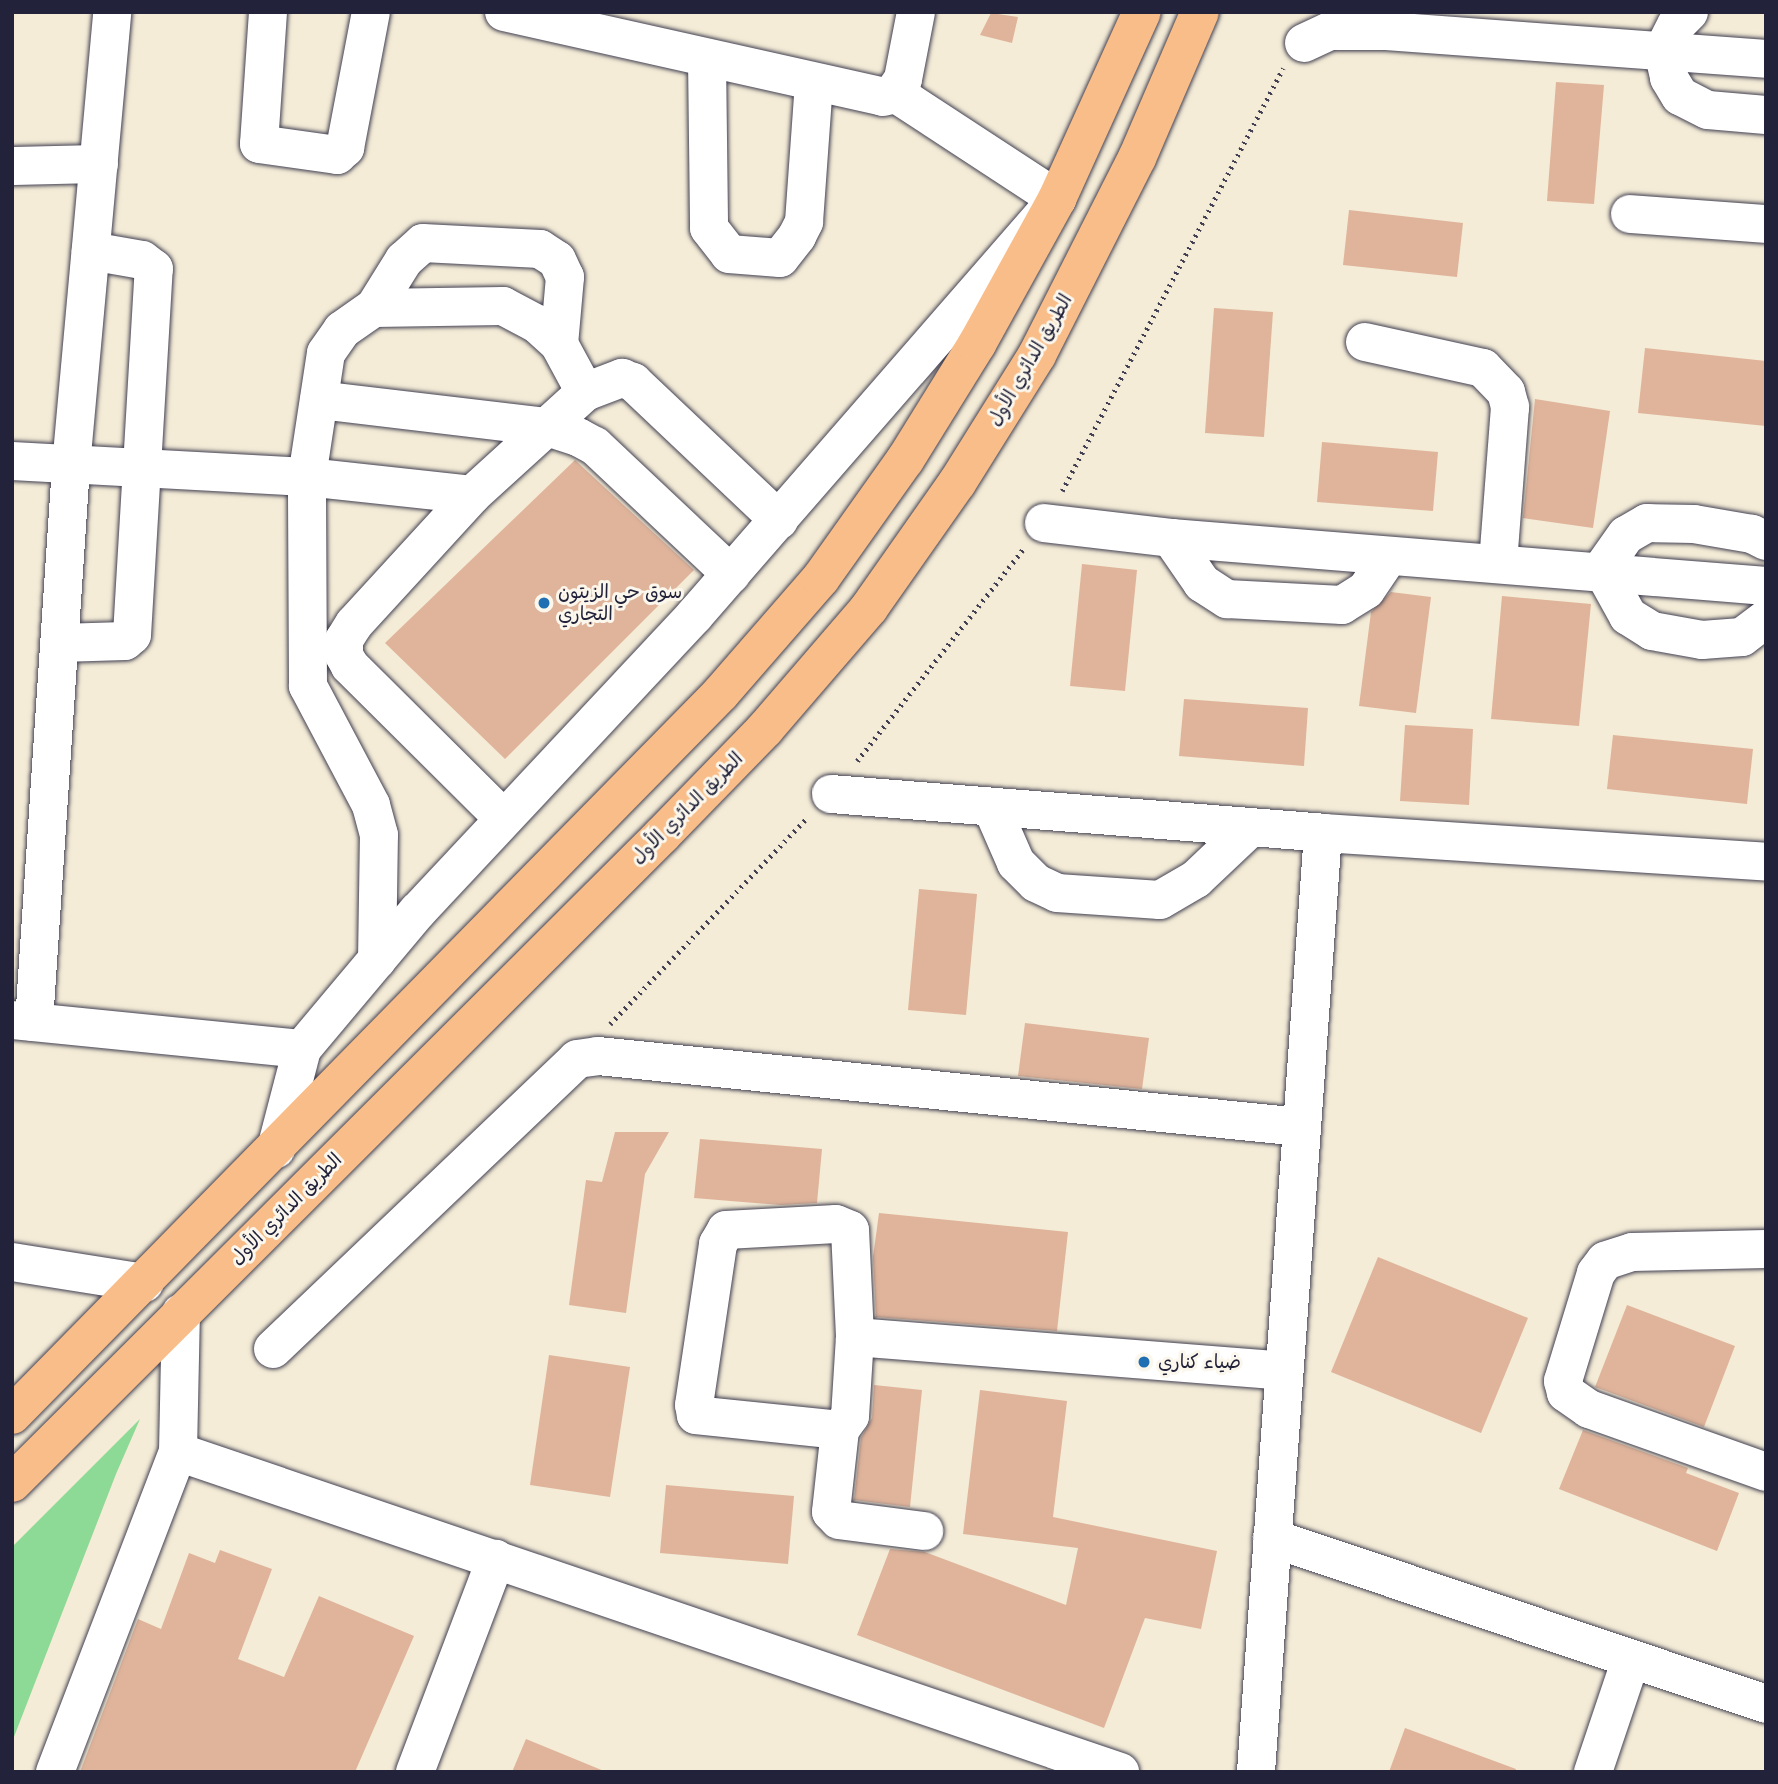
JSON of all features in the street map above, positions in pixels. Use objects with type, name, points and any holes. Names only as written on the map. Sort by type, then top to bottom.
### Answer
[{"type":"main road","points":[[12,1415],[721,694],[821,578],[912,448],[977,344],[1057,199],[1142,12]]},
{"type":"main road","name":"الطريق الدائري الأول","points":[[12,1483],[709,786],[869,608],[957,483],[1037,355],[1138,158],[1200,12]]},
{"type":"street","points":[[112,12],[71,466],[60,643],[23,1021],[302,1049]]},
{"type":"street","points":[[268,12],[259,144],[337,155],[345,148],[371,12]]},
{"type":"street","points":[[503,12],[584,21],[707,58],[883,97],[895,93],[907,67],[916,12]]},
{"type":"street","points":[[1689,12],[1676,25],[1663,51],[1669,78],[1688,103],[1708,110],[1766,115]]},
{"type":"street","points":[[1304,43],[1330,31],[1386,31],[1766,60]]},
{"type":"street","points":[[707,58],[709,228],[729,254],[780,258],[804,222],[814,82]]},
{"type":"street","points":[[276,1149],[302,1049],[503,818],[732,574],[1057,199],[895,93]]},
{"type":"street","points":[[12,166],[99,164]]},
{"type":"street","points":[[1630,214],[1766,224]]},
{"type":"street","points":[[326,657],[307,477],[327,353],[342,330],[374,308],[404,260],[423,243],[540,249],[557,260],[565,277],[559,344]]},
{"type":"street","points":[[60,643],[125,641],[132,635],[154,270],[142,260],[91,251]]},
{"type":"street","points":[[374,308],[503,306],[537,324],[559,344],[585,392]]},
{"type":"street","points":[[1365,342],[1483,368],[1506,392],[1510,407],[1498,562]]},
{"type":"street","points":[[377,960],[379,835],[371,805],[308,686],[326,657],[345,640],[354,624],[472,495],[585,392],[603,382],[622,378],[633,382],[779,520]]},
{"type":"street","points":[[319,400],[547,427],[595,446],[732,574]]},
{"type":"street","points":[[12,461],[307,477],[472,495]]},
{"type":"street","points":[[1044,523],[1171,538],[1388,556],[1602,569],[1766,586]]},
{"type":"street","points":[[1602,569],[1626,535],[1647,523],[1694,524],[1752,534],[1766,541]]},
{"type":"street","points":[[1171,538],[1202,583],[1227,598],[1342,606],[1366,590],[1388,556]]},
{"type":"street","points":[[1602,569],[1628,616],[1652,631],[1702,640],[1742,637],[1766,620]]},
{"type":"street","points":[[326,657],[350,666],[503,818]]},
{"type":"street","points":[[831,794],[1250,828],[1766,862]]},
{"type":"street","points":[[992,808],[1016,863],[1036,883],[1057,893],[1160,900],[1196,879],[1250,828]]},
{"type":"street","points":[[1255,1772],[1323,833]]},
{"type":"street","points":[[273,1349],[577,1059],[598,1056],[1301,1128]]},
{"type":"street","points":[[839,1430],[696,1415],[694,1405],[720,1235],[734,1229],[847,1227],[852,1234],[855,1337],[850,1416],[839,1430],[834,1518],[924,1531]]},
{"type":"street","points":[[1766,1249],[1632,1252],[1605,1261],[1596,1273],[1563,1381],[1566,1393],[1589,1409],[1766,1472]]},
{"type":"street","points":[[12,1262],[144,1283]]},
{"type":"street","points":[[55,1772],[178,1452],[181,1313]]},
{"type":"street","points":[[855,1337],[1284,1370]]},
{"type":"street","points":[[178,1452],[1120,1772]]},
{"type":"street","points":[[1272,1538],[1766,1704]]},
{"type":"street","points":[[415,1772],[496,1559]]},
{"type":"street","points":[[1593,1772],[1630,1659]]},
{"type":"path","points":[[577,1059],[831,794],[1044,523],[1279,73],[1304,43]]},
{"type":"green space","points":[[140,1419],[116,1474],[12,1742],[12,1547]]},
{"type":"building","points":[[991,13],[1018,17],[1012,43],[980,35]]},
{"type":"building","points":[[1556,82],[1604,85],[1594,204],[1547,201]]},
{"type":"building","points":[[1349,210],[1463,223],[1457,277],[1343,265]]},
{"type":"building","points":[[1214,308],[1273,312],[1264,437],[1205,433]]},
{"type":"building","points":[[1645,348],[1766,361],[1766,426],[1638,413]]},
{"type":"building","points":[[1535,399],[1610,411],[1593,528],[1523,518]]},
{"type":"building","points":[[1322,442],[1438,452],[1433,511],[1317,502]]},
{"type":"building","name":"سوق حي الزيتون التجاري","points":[[575,460],[694,570],[505,759],[385,643]]},
{"type":"building","points":[[1082,564],[1137,570],[1125,691],[1070,686]]},
{"type":"building","points":[[1391,592],[1431,597],[1416,713],[1359,706],[1371,612]]},
{"type":"building","points":[[1502,596],[1591,604],[1579,726],[1491,719]]},
{"type":"building","points":[[1184,699],[1308,708],[1304,766],[1179,756]]},
{"type":"building","points":[[1405,725],[1473,729],[1469,805],[1400,801]]},
{"type":"building","points":[[1613,735],[1753,749],[1747,804],[1607,789]]},
{"type":"building","points":[[919,889],[977,894],[966,1015],[908,1010]]},
{"type":"building","points":[[1025,1023],[1149,1038],[1142,1089],[1018,1076]]},
{"type":"building","points":[[615,1132],[669,1132],[645,1174],[626,1313],[569,1305],[586,1180],[602,1182]]},
{"type":"building","points":[[700,1139],[822,1149],[817,1203],[781,1205],[694,1198]]},
{"type":"building","points":[[879,1213],[1068,1232],[1057,1331],[876,1317],[873,1257]]},
{"type":"building","points":[[1378,1257],[1528,1318],[1481,1433],[1331,1372]]},
{"type":"building","points":[[1627,1305],[1735,1346],[1704,1427],[1595,1387]]},
{"type":"building","points":[[549,1355],[630,1367],[610,1497],[530,1485]]},
{"type":"building","points":[[874,1385],[922,1390],[910,1507],[854,1500],[861,1438],[872,1418]]},
{"type":"building","points":[[980,1390],[1067,1401],[1053,1517],[1217,1551],[1201,1629],[1145,1618],[1104,1728],[857,1635],[890,1549],[925,1552],[1066,1605],[1078,1548],[963,1534]]},
{"type":"building","points":[[1583,1430],[1688,1468],[1686,1473],[1739,1493],[1717,1551],[1559,1489]]},
{"type":"building","points":[[666,1485],[794,1496],[788,1564],[660,1553]]},
{"type":"building","points":[[220,1550],[272,1569],[238,1659],[284,1677],[319,1596],[414,1636],[355,1772],[80,1772],[138,1619],[161,1629],[189,1553],[215,1563]]},
{"type":"building","points":[[1405,1728],[1516,1769],[1515,1772],[1389,1772]]},
{"type":"building","points":[[526,1739],[604,1771],[604,1772],[512,1772]]},
{"type":"place","name":"سوق حي الزيتون التجاري","points":[[544,603]]},
{"type":"place","name":"ضياء كناري","points":[[1144,1362]]}]
